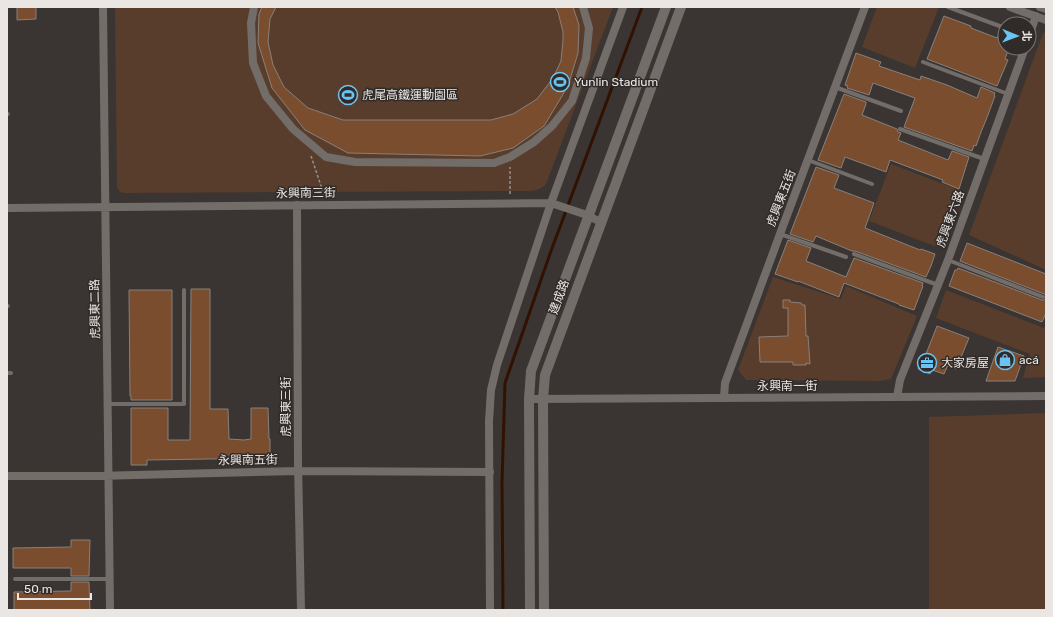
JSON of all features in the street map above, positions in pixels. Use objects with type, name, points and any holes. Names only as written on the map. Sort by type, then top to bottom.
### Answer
[{"type":"street","name":"虎興東二路","points":[[103,7],[110,610]]},
{"type":"street","points":[[254,7],[251,23],[254,63],[266,96],[293,129],[326,157],[355,162],[494,163],[510,157],[534,142],[552,126],[572,101],[586,58],[589,28],[583,7]]},
{"type":"street","points":[[490,610],[489,420],[492,390],[497,365],[555,204],[622,7]]},
{"type":"street","name":"建成路","points":[[530,610],[529,400],[532,371],[586,215],[666,7]]},
{"type":"street","name":"建成路","points":[[544,610],[543,399],[545,375],[681,7]]},
{"type":"street","name":"虎興東五街","points":[[724,398],[725,383],[865,7]]},
{"type":"street","points":[[1010,7],[1036,16]]},
{"type":"street","points":[[1040,7],[1046,9]]},
{"type":"street","name":"虎興東六路","points":[[897,397],[900,380],[948,260],[1022,56]]},
{"type":"street","name":"永興南三街","points":[[7,208],[555,204],[601,222]]},
{"type":"street","name":"虎興東三街","points":[[297,205],[298,472],[301,610]]},
{"type":"street","name":"永興南一街","points":[[529,400],[1046,396]]},
{"type":"street","name":"永興南五街","points":[[7,476],[298,472],[490,472]]},
{"type":"lane","points":[[948,7],[997,25]]},
{"type":"lane","points":[[923,62],[1008,94]]},
{"type":"lane","points":[[835,87],[901,111]]},
{"type":"lane","points":[[900,129],[984,159]]},
{"type":"lane","points":[[808,160],[872,184]]},
{"type":"lane","points":[[780,234],[846,257]]},
{"type":"lane","points":[[854,254],[938,285]]},
{"type":"lane","points":[[948,260],[1043,297]]},
{"type":"lane","points":[[108,404],[184,404],[184,290]]},
{"type":"lane","points":[[15,579],[110,578]]},
{"type":"path","points":[[306,141],[324,195]]},
{"type":"path","points":[[510,157],[510,194]]},
{"type":"shaded area","name":"虎尾高鐵運動園區","points":[[115,7],[613,7],[546,184],[539,189],[530,191],[125,193],[120,192],[117,187]]},
{"type":"shaded area","points":[[877,7],[939,7],[915,68],[862,47]]},
{"type":"shaded area","points":[[1046,32],[1046,270],[969,235],[1035,56],[1037,56],[1037,49],[1043,33]]},
{"type":"shaded area","points":[[891,164],[959,190],[937,247],[869,221]]},
{"type":"shaded area","points":[[773,277],[841,299],[846,286],[917,316],[891,379],[880,381],[746,380],[738,370]]},
{"type":"shaded area","points":[[946,290],[1044,328],[1046,325],[1046,377],[1023,378],[1030,354],[936,318]]},
{"type":"shaded area","points":[[1046,413],[1046,610],[929,610],[929,417]]},
{"type":"building","points":[[17,7],[36,7],[36,19],[17,20]]},
{"type":"building","name":"Yunlin Stadium","points":[[262,7],[276,7],[270,19],[268,42],[273,65],[284,87],[308,108],[343,120],[491,120],[513,114],[537,99],[553,78],[561,61],[563,32],[558,12],[555,7],[573,7],[579,25],[578,53],[568,86],[544,126],[513,148],[480,156],[348,153],[305,130],[272,88],[258,43],[259,14]]},
{"type":"building","points":[[944,16],[997,38],[997,56],[1006,56],[1005,59],[1008,60],[997,86],[927,59]]},
{"type":"building","points":[[856,53],[881,62],[879,66],[920,80],[921,76],[977,98],[981,87],[995,93],[976,146],[974,145],[972,151],[904,127],[915,98],[873,83],[869,95],[847,88],[848,86],[845,85]]},
{"type":"building","points":[[844,94],[866,102],[862,115],[897,129],[898,132],[901,133],[898,140],[948,160],[952,151],[969,157],[959,189],[942,182],[943,180],[890,160],[886,172],[845,157],[841,168],[818,160]]},
{"type":"building","points":[[816,167],[839,175],[834,188],[874,203],[865,228],[920,250],[921,249],[935,254],[926,277],[852,251],[816,236],[813,242],[790,234]]},
{"type":"building","points":[[788,240],[811,248],[806,261],[846,277],[854,258],[923,283],[914,310],[844,283],[839,297],[775,274]]},
{"type":"building","points":[[967,243],[1046,274],[1046,295],[960,261]]},
{"type":"building","points":[[958,268],[1042,300],[1046,299],[1046,313],[1042,322],[949,286],[955,270]]},
{"type":"building","points":[[191,289],[210,289],[210,409],[228,409],[229,439],[244,440],[251,439],[251,408],[268,408],[270,458],[147,460],[147,465],[131,465],[131,408],[168,408],[168,440],[190,440]]},
{"type":"building","points":[[129,290],[172,290],[172,400],[131,400]]},
{"type":"building","points":[[783,300],[790,300],[790,302],[805,305],[806,336],[808,336],[810,364],[806,363],[806,365],[793,365],[793,362],[760,362],[759,337],[788,336],[788,308],[783,308]]},
{"type":"building","points":[[937,326],[969,338],[956,369],[948,365],[944,374],[932,370],[930,374],[918,369],[922,358],[924,359]]},
{"type":"building","points":[[998,347],[1024,356],[1015,381],[986,381]]},
{"type":"building","points":[[71,540],[90,540],[89,576],[71,576],[71,568],[13,568],[13,548],[71,547]]},
{"type":"building","points":[[71,582],[89,582],[90,610],[14,610],[14,592],[71,591]]},
{"type":"waterway","points":[[503,610],[502,482],[505,383],[551,251],[642,7]]},
{"type":"place","name":"Yunlin Stadium","points":[[560,82]]},
{"type":"place","name":"虎尾高鐵運動園區","points":[[348,95]]},
{"type":"place","name":"acá","points":[[1005,360]]},
{"type":"place","name":"大家房屋","points":[[927,363]]}]
